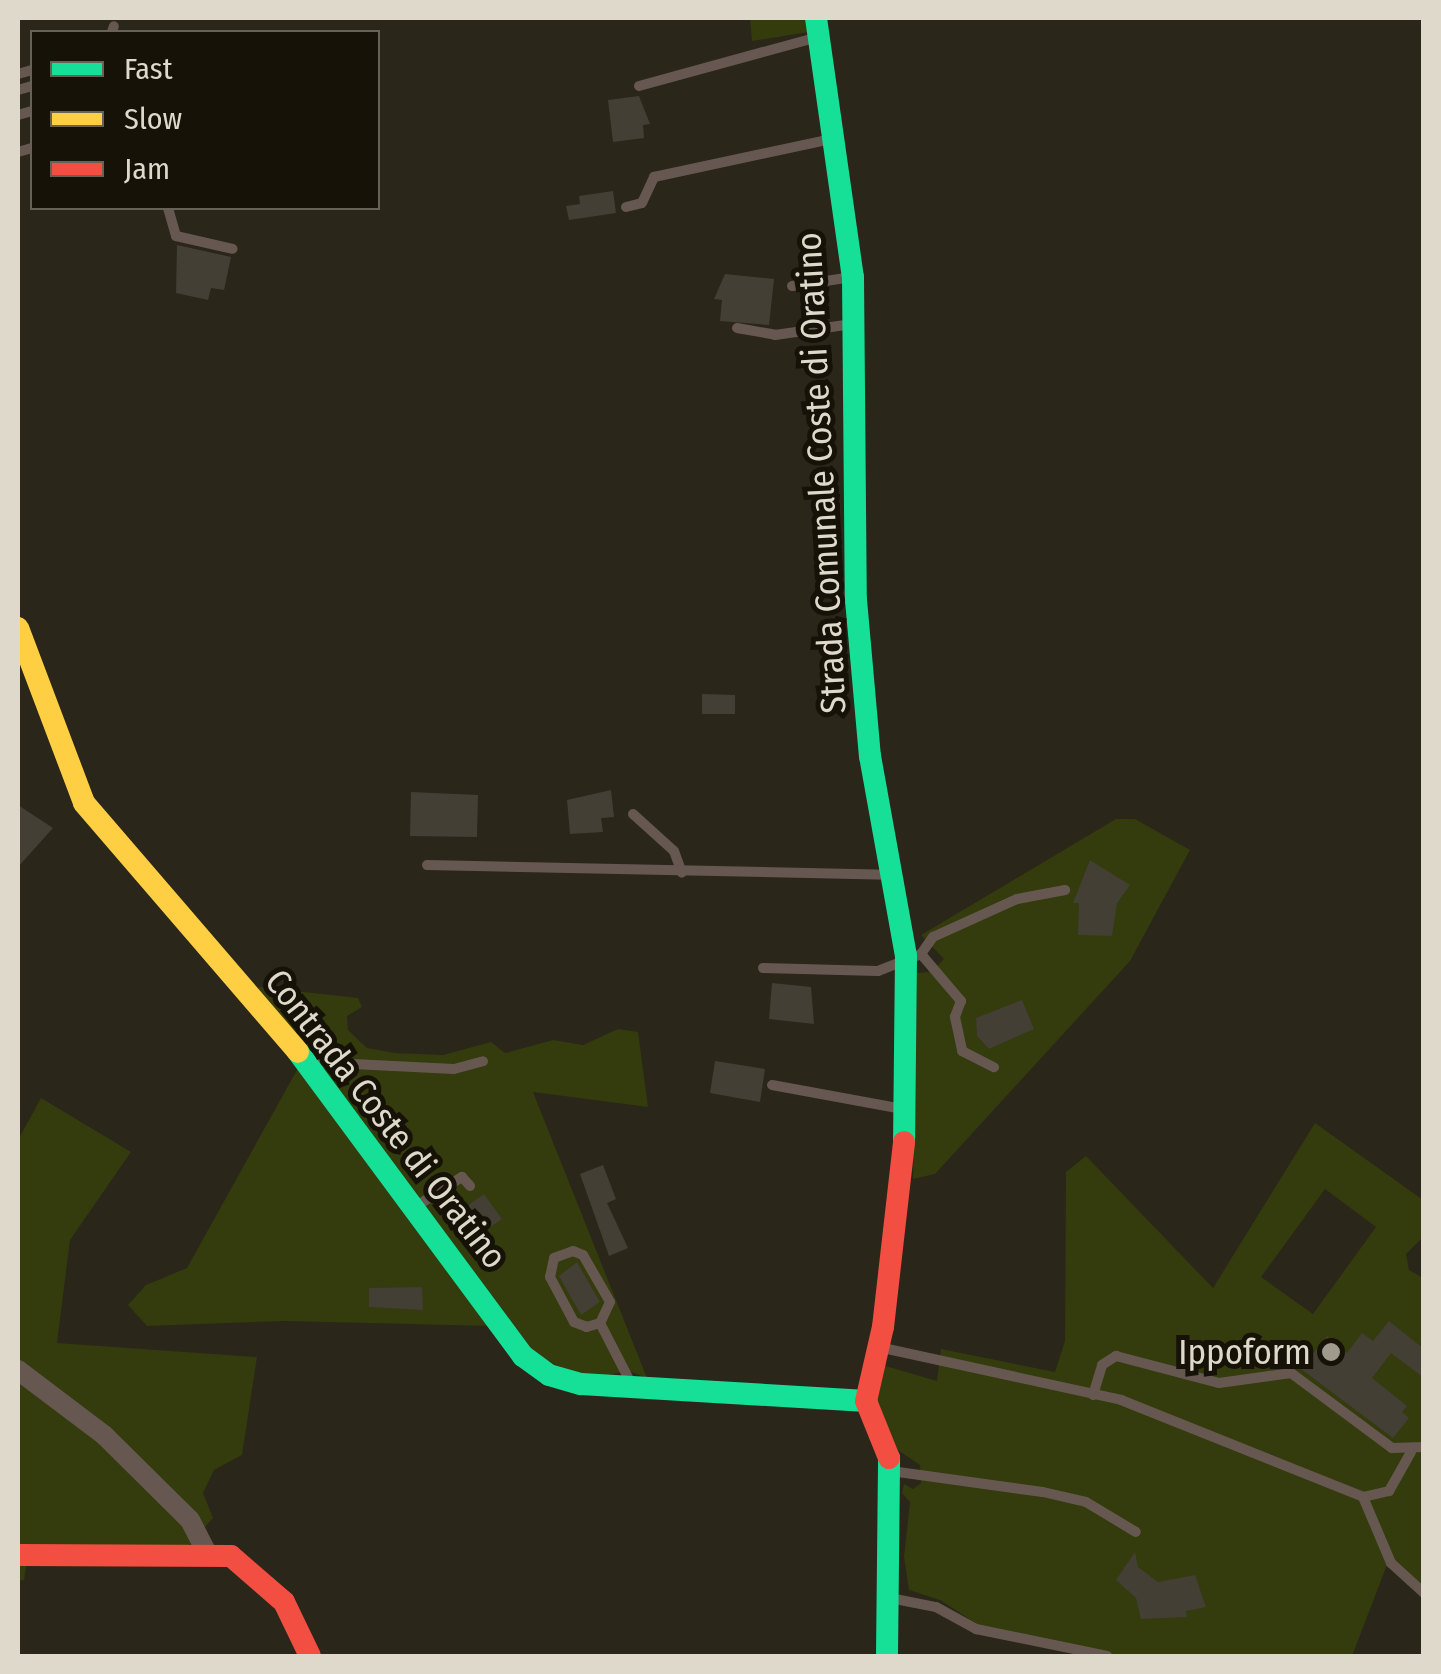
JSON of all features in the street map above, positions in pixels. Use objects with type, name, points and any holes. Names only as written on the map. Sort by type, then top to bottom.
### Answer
[{"type":"street","name":"Strada Comunale Coste di Oratino","points":[[818,27],[853,277],[856,600],[888,875],[914,955],[904,1163],[866,1401]]},
{"type":"street","name":"Contrada Coste di Oratino","points":[[18,628],[84,803],[307,1063],[523,1356],[549,1375],[633,1387],[866,1401]]},
{"type":"street","points":[[18,1370],[104,1435],[190,1520],[206,1552]]},
{"type":"street","points":[[866,1401],[890,1471],[888,1656]]},
{"type":"street","points":[[18,1555],[206,1552],[232,1556],[284,1602],[310,1656]]},
{"type":"lane","points":[[639,86],[818,27]]},
{"type":"lane","points":[[626,207],[642,203],[654,177],[832,139]]},
{"type":"lane","points":[[169,210],[176,236],[233,249]]},
{"type":"lane","points":[[792,286],[853,277]]},
{"type":"lane","points":[[737,328],[775,334],[853,324]]},
{"type":"lane","points":[[633,814],[674,850],[682,872]]},
{"type":"lane","points":[[426,865],[888,875]]},
{"type":"lane","points":[[764,968],[878,970],[914,955],[933,937],[1016,898],[1065,890]]},
{"type":"lane","points":[[914,955],[961,1001],[955,1017],[962,1051],[994,1067]]},
{"type":"lane","points":[[307,1063],[329,1059],[454,1069],[483,1061]]},
{"type":"lane","points":[[772,1085],[904,1109]]},
{"type":"lane","points":[[414,1208],[462,1177],[470,1186]]},
{"type":"lane","points":[[562,1252],[584,1255],[610,1302],[600,1323],[574,1322],[550,1277],[562,1252]]},
{"type":"lane","points":[[600,1323],[633,1387]]},
{"type":"lane","points":[[877,1346],[1093,1395],[1364,1496],[1388,1492],[1411,1452]]},
{"type":"lane","points":[[1093,1395],[1102,1365],[1116,1356],[1218,1383],[1292,1373],[1392,1448],[1411,1452],[1423,1447]]},
{"type":"lane","points":[[890,1471],[1043,1492],[1086,1502],[1136,1532]]},
{"type":"lane","points":[[1364,1496],[1391,1562],[1424,1593]]},
{"type":"lane","points":[[889,1598],[936,1607],[976,1629],[1108,1656]]},
{"type":"green space","points":[[750,18],[807,18],[809,32],[752,41]]},
{"type":"green space","points":[[1116,819],[1135,819],[1190,850],[1130,961],[935,1174],[913,1179],[916,973],[931,972],[944,959],[921,935]]},
{"type":"green space","points":[[258,987],[358,998],[362,1007],[347,1016],[348,1030],[367,1048],[395,1053],[443,1055],[491,1042],[505,1053],[553,1040],[583,1045],[618,1029],[638,1032],[648,1107],[533,1092],[647,1378],[629,1371],[580,1380],[491,1326],[285,1321],[147,1326],[128,1305],[146,1285],[187,1268],[298,1068]]},
{"type":"green space","points":[[41,1098],[131,1152],[70,1240],[57,1343],[257,1357],[242,1455],[214,1470],[203,1493],[213,1518],[188,1546],[29,1549],[24,1580],[18,1581],[18,1140]]},
{"type":"green space","points":[[1315,1123],[1423,1200],[1423,1237],[1406,1254],[1409,1270],[1423,1278],[1423,1584],[1387,1565],[1352,1656],[1121,1656],[980,1626],[940,1600],[909,1590],[904,1557],[910,1502],[902,1493],[904,1484],[913,1489],[921,1483],[920,1465],[895,1448],[874,1400],[879,1364],[937,1381],[941,1349],[1055,1372],[1065,1341],[1066,1172],[1086,1156],[1213,1288]],"holes":[[[1325,1189],[1376,1227],[1313,1314],[1261,1277]]]},
{"type":"building","points":[[639,96],[650,124],[643,125],[644,138],[613,142],[608,100]]},
{"type":"building","points":[[613,191],[616,213],[569,220],[566,206],[580,204],[579,196]]},
{"type":"building","points":[[177,245],[231,257],[224,290],[211,288],[208,300],[176,293]]},
{"type":"building","points":[[725,274],[774,279],[769,325],[720,321],[722,300],[714,299]]},
{"type":"building","points":[[702,694],[735,695],[735,714],[702,714]]},
{"type":"building","points":[[611,790],[614,817],[601,818],[603,832],[570,834],[567,800]]},
{"type":"building","points":[[411,792],[478,795],[477,837],[410,836]]},
{"type":"building","points":[[18,805],[53,828],[18,867]]},
{"type":"building","points":[[1090,860],[1130,885],[1117,903],[1112,936],[1078,935],[1079,903],[1073,903]]},
{"type":"building","points":[[772,983],[811,987],[814,1024],[769,1019]]},
{"type":"building","points":[[1022,1000],[1034,1029],[989,1049],[977,1036],[976,1018]]},
{"type":"building","points":[[715,1061],[765,1069],[760,1102],[710,1093]]},
{"type":"building","points":[[603,1165],[616,1199],[607,1203],[628,1248],[609,1256],[580,1174]]},
{"type":"building","points":[[484,1194],[502,1219],[477,1236],[460,1211]]},
{"type":"building","points":[[577,1262],[600,1302],[581,1315],[559,1276]]},
{"type":"building","points":[[422,1287],[423,1310],[369,1307],[369,1288]]},
{"type":"building","points":[[1389,1321],[1424,1349],[1424,1378],[1391,1353],[1372,1378],[1407,1406],[1402,1412],[1409,1418],[1393,1438],[1301,1369],[1327,1336],[1347,1353],[1362,1333],[1373,1341]]},
{"type":"building","points":[[1135,1552],[1138,1567],[1158,1582],[1195,1575],[1206,1607],[1186,1611],[1187,1617],[1141,1619],[1136,1598],[1116,1580]]},
{"type":"traffic: fast","points":[[816,18],[853,277],[856,600],[870,756],[906,956],[904,1142]]},
{"type":"traffic: fast","points":[[298,1052],[523,1356],[549,1375],[581,1384],[866,1401]]},
{"type":"traffic: fast","points":[[887,1656],[889,1458]]},
{"type":"traffic: slow","points":[[18,628],[84,803],[298,1052]]},
{"type":"traffic: jam","points":[[889,1458],[866,1401],[883,1327],[904,1142]]},
{"type":"traffic: jam","points":[[18,1555],[231,1556],[284,1602],[310,1656]]},
{"type":"place","name":"Ippoform","points":[[1331,1352]]}]
